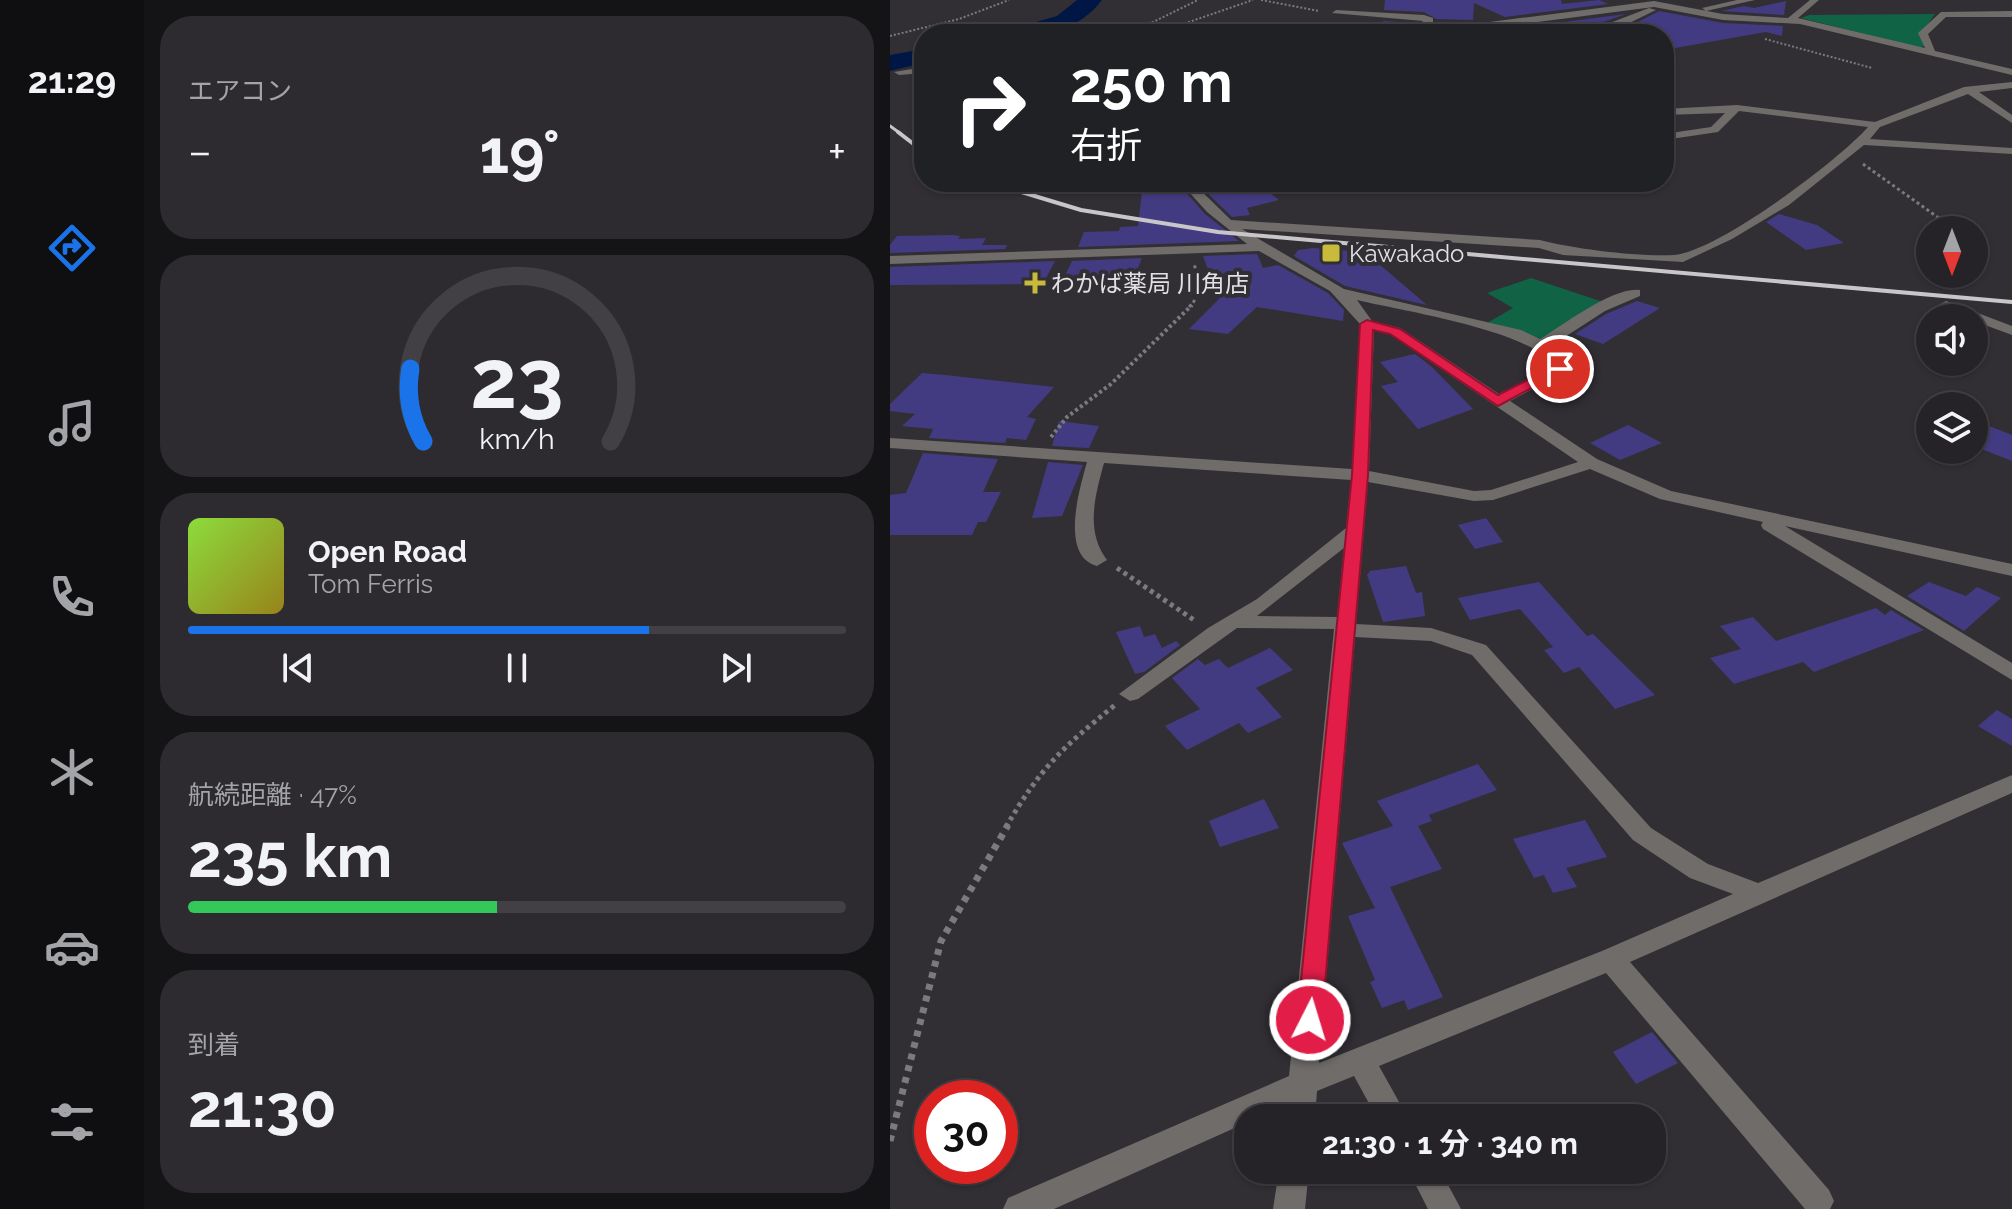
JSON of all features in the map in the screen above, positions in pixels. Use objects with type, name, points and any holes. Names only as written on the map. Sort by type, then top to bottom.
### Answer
[{"type":"street","points":[[1498,24],[1674,0]]},
{"type":"street","points":[[1686,11],[1751,0]]},
{"type":"street","points":[[1792,19],[1815,0]]},
{"type":"street","points":[[1619,24],[1655,3],[1734,18],[1792,19],[2012,72]]},
{"type":"street","points":[[1560,7],[1602,24]]},
{"type":"street","points":[[1336,13],[1416,17],[1430,20],[1427,24]]},
{"type":"street","points":[[1931,52],[1923,33],[1944,14],[2012,14]]},
{"type":"street","points":[[1967,91],[1972,78],[1969,61]]},
{"type":"street","points":[[899,72],[914,71]]},
{"type":"street","points":[[1674,112],[1772,111],[1876,125],[1967,91],[2012,85]]},
{"type":"street","points":[[1967,91],[2012,120]]},
{"type":"street","points":[[1674,136],[1714,130],[1732,110]]},
{"type":"street","points":[[1225,223],[1525,243],[1563,251],[1678,259],[1696,253],[1772,209],[1864,142],[1876,125]]},
{"type":"street","points":[[1864,142],[2012,151]]},
{"type":"street","points":[[1194,192],[1206,208],[1225,223],[1339,293],[1360,309],[1367,324],[1360,475],[1302,1104]]},
{"type":"street","points":[[890,260],[1261,247]]},
{"type":"street","points":[[1339,293],[1516,333],[1541,345],[1561,363],[1560,369],[1498,401]]},
{"type":"street","points":[[1541,345],[1600,308],[1635,293]]},
{"type":"street","points":[[1988,322],[2012,331]]},
{"type":"street","points":[[1367,324],[1395,331],[1591,463],[1666,495],[2010,567]]},
{"type":"street","points":[[890,443],[1360,475],[1474,496],[1493,495],[1591,463]]},
{"type":"street","points":[[1097,560],[1087,549],[1084,504],[1098,455]]},
{"type":"street","points":[[1756,516],[2012,673]]},
{"type":"street","points":[[1130,694],[1215,633],[1237,622],[1353,531]]},
{"type":"street","points":[[1237,622],[1344,627],[1460,640],[1479,650],[1642,834],[1699,871],[1756,893]]},
{"type":"street","points":[[1019,1209],[1304,1083],[1611,959],[2012,783]]},
{"type":"street","points":[[1611,959],[1818,1201]]},
{"type":"street","points":[[1360,1060],[1385,1104]]},
{"type":"street","points":[[1289,1209],[1292,1184]]},
{"type":"street","points":[[1431,1184],[1445,1209]]},
{"type":"path","points":[[939,24],[1009,0]]},
{"type":"path","points":[[1144,24],[1198,0]]},
{"type":"path","points":[[1183,24],[1253,0]]},
{"type":"path","points":[[1261,0],[1290,8],[1336,13]]},
{"type":"path","points":[[890,36],[914,30]]},
{"type":"path","points":[[1849,154],[1938,216]]},
{"type":"path","points":[[1041,451],[1067,417],[1111,384],[1195,302],[1200,284],[1188,249]]},
{"type":"path","points":[[1097,560],[1124,571],[1215,633]]},
{"type":"path","points":[[890,1141],[941,941],[1033,781],[1060,749],[1130,694]]},
{"type":"green space","points":[[1935,14],[1920,35],[1925,45],[1920,48],[1801,18],[1809,15]]},
{"type":"green space","points":[[1531,278],[1603,302],[1539,340],[1487,323],[1513,308],[1487,293]]},
{"type":"building","points":[[1385,0],[1561,0],[1562,4],[1599,0],[1608,4],[1505,17],[1474,3],[1473,20],[1436,19],[1424,12],[1384,10]]},
{"type":"building","points":[[1786,1],[1784,15],[1721,11],[1744,6],[1754,8]]},
{"type":"building","points":[[1659,11],[1723,23],[1783,26],[1782,36],[1766,32],[1674,48],[1674,24],[1636,23]]},
{"type":"building","points":[[1626,14],[1598,24],[1548,24]]},
{"type":"building","points":[[1383,21],[1416,23],[1415,24],[1383,24]]},
{"type":"building","points":[[1142,192],[1186,192],[1205,214],[1239,241],[1078,247],[1084,232],[1119,231],[1120,227],[1138,226]]},
{"type":"building","points":[[1206,192],[1269,192],[1279,200],[1247,208],[1250,215],[1232,217]]},
{"type":"building","points":[[1779,214],[1817,225],[1844,243],[1806,250],[1766,222]]},
{"type":"building","points":[[897,236],[960,236],[958,239],[986,238],[982,245],[1007,245],[1005,249],[890,253],[890,245]]},
{"type":"building","points":[[1313,248],[1365,252],[1427,305],[1345,286],[1294,256],[1298,250]]},
{"type":"building","points":[[1257,254],[1263,268],[1278,265],[1328,293],[1344,310],[1343,321],[1257,307],[1228,334],[1189,329],[1219,299],[1203,256]]},
{"type":"building","points":[[1142,258],[1134,278],[1064,278],[1072,261]]},
{"type":"building","points":[[1055,261],[1043,284],[890,285],[890,267]]},
{"type":"building","points":[[1637,301],[1660,308],[1603,344],[1575,334],[1606,314]]},
{"type":"building","points":[[1415,354],[1473,409],[1418,429],[1381,386],[1398,382],[1380,362]]},
{"type":"building","points":[[922,373],[1054,387],[1027,417],[1036,419],[1026,440],[1007,438],[1005,443],[929,438],[933,429],[902,426],[915,414],[890,411],[890,404]]},
{"type":"building","points":[[1059,421],[1099,426],[1089,448],[1052,446]]},
{"type":"building","points":[[1628,425],[1662,443],[1620,460],[1590,443]]},
{"type":"building","points":[[1988,426],[2012,435],[2012,461],[1988,452]]},
{"type":"building","points":[[923,453],[998,459],[983,492],[1001,492],[986,522],[978,522],[972,535],[890,535],[890,495],[906,493]]},
{"type":"building","points":[[1048,462],[1083,465],[1062,516],[1032,518]]},
{"type":"building","points":[[1486,518],[1503,542],[1475,549],[1458,525]]},
{"type":"building","points":[[1406,566],[1416,593],[1422,592],[1425,616],[1383,622],[1367,575],[1370,571]]},
{"type":"building","points":[[1539,582],[1587,636],[1593,634],[1655,695],[1615,709],[1579,667],[1564,673],[1544,650],[1553,647],[1520,609],[1470,620],[1458,598]]},
{"type":"building","points":[[1929,582],[1966,596],[1977,587],[2001,598],[1964,631],[1907,596]]},
{"type":"building","points":[[1876,608],[1885,615],[1891,610],[1924,630],[1814,672],[1803,662],[1734,684],[1710,658],[1741,649],[1720,626],[1753,617],[1776,641]]},
{"type":"building","points":[[1140,626],[1144,637],[1155,634],[1162,648],[1176,641],[1180,645],[1144,672],[1135,674],[1116,632]]},
{"type":"building","points":[[1270,648],[1293,670],[1256,688],[1282,717],[1248,733],[1239,723],[1187,750],[1165,726],[1200,709],[1172,678],[1198,659],[1205,665],[1219,659],[1228,668]]},
{"type":"building","points":[[1997,710],[2012,719],[2012,746],[1978,726]]},
{"type":"building","points":[[1478,764],[1497,790],[1429,815],[1432,821],[1418,826],[1442,869],[1390,887],[1443,997],[1408,1010],[1404,1000],[1382,1008],[1370,982],[1375,980],[1348,916],[1375,908],[1342,843],[1393,826],[1377,801]]},
{"type":"building","points":[[1264,799],[1279,828],[1220,847],[1209,821]]},
{"type":"building","points":[[1585,820],[1607,857],[1566,868],[1577,887],[1553,893],[1544,875],[1534,878],[1513,839]]},
{"type":"building","points":[[1652,1032],[1678,1063],[1636,1084],[1613,1052]]},
{"type":"waterway","points":[[1055,24],[1065,21],[1091,0]]},
{"type":"waterway","points":[[890,63],[914,58]]},
{"type":"railway","points":[[890,126],[901,134]]},
{"type":"railway","points":[[898,132],[914,144]]},
{"type":"railway","points":[[1021,192],[1081,210],[1218,232],[2012,302]]},
{"type":"place","name":"Kawakado","points":[[1331,253]]},
{"type":"place","name":"わかば薬局 川角店","points":[[1035,283]]},
{"type":"route","points":[[1310,1020],[1360,475],[1367,324],[1395,331],[1498,401],[1560,369]]}]
